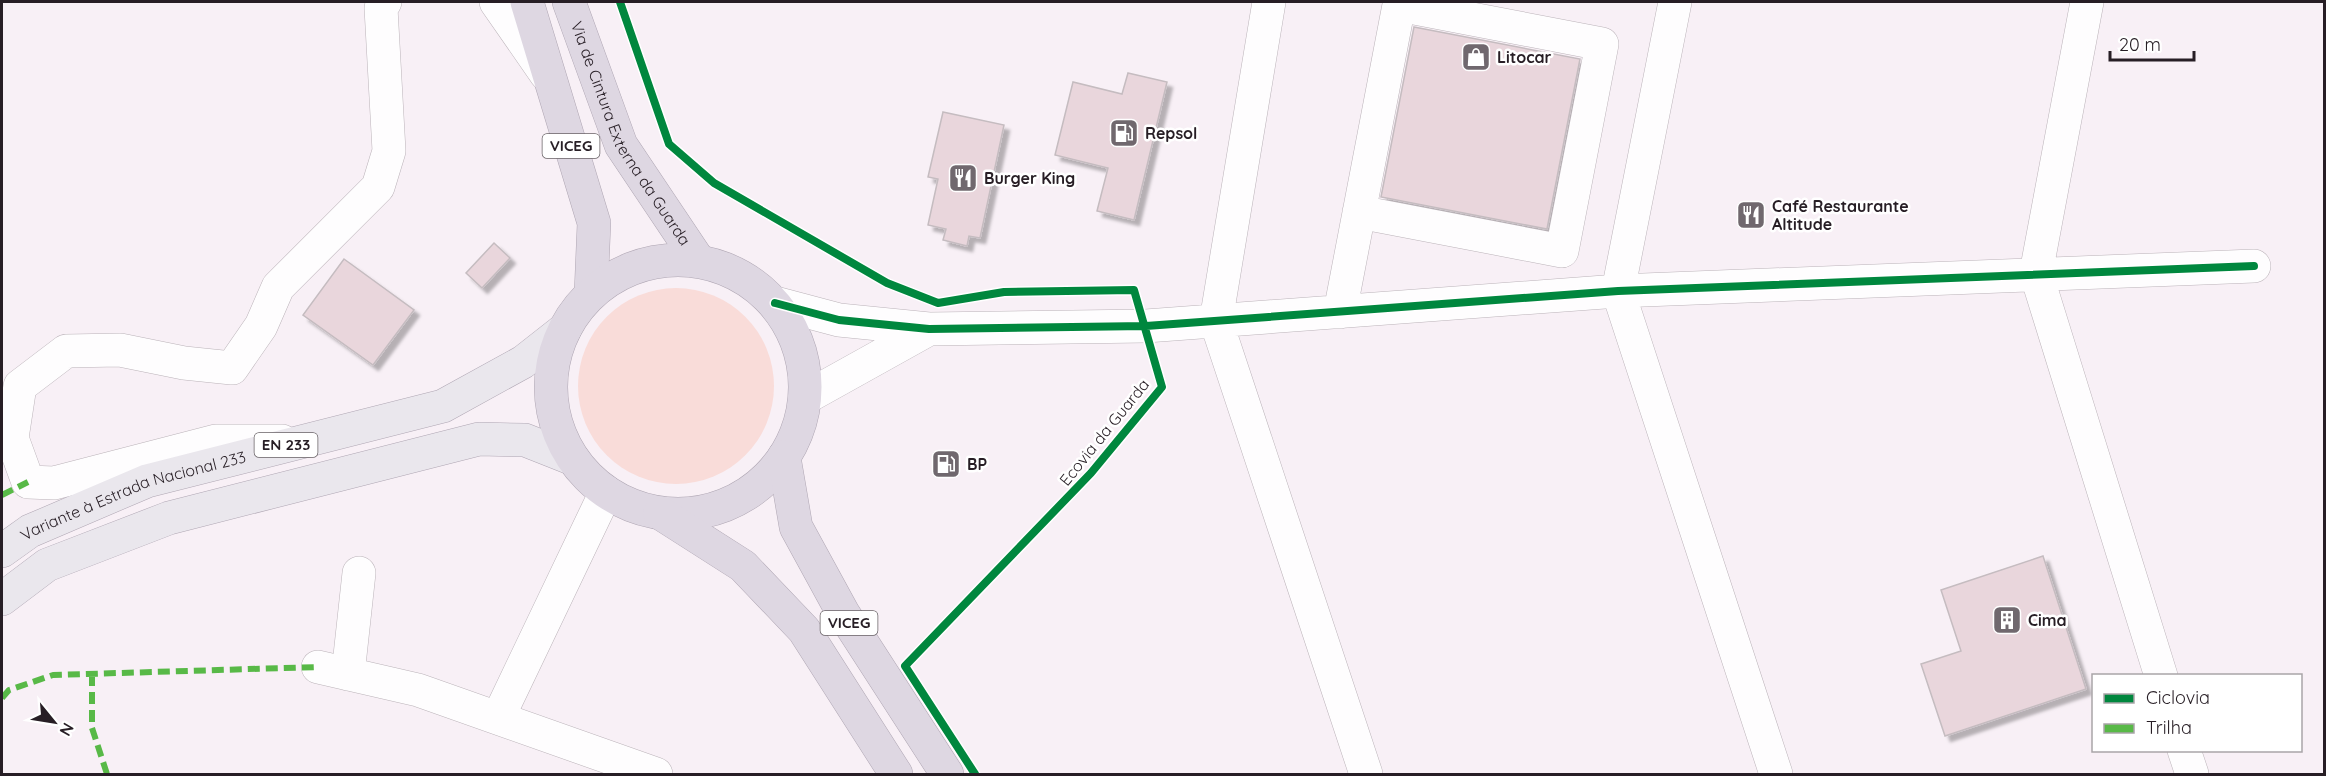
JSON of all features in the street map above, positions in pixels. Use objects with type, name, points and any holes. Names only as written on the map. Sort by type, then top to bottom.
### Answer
[{"type":"highway","name":"VICEG","points":[[527,2],[594,223],[591,293]]},
{"type":"highway","name":"Via de Cintura Externa da Guarda","points":[[569,2],[621,145],[698,260]]},
{"type":"highway","points":[[660,260],[698,260],[736,273],[753,283],[775,303],[794,332],[804,364],[805,398],[798,429],[784,457],[760,484],[730,503],[695,513],[660,513],[632,506],[606,492],[588,477],[573,459],[558,429],[551,395],[554,361],[565,329],[591,293],[623,272],[660,260]]},
{"type":"highway","name":"VICEG","points":[[784,457],[796,527],[843,613],[947,774]]},
{"type":"highway","name":"VICEG","points":[[660,513],[743,566],[804,630],[896,774]]},
{"type":"main road","name":"Variante à Estrada Nacional 233","points":[[2,551],[30,531],[147,481],[443,406],[523,362],[565,329]]},
{"type":"main road","name":"Variante à Estrada Nacional 233","points":[[2,599],[47,565],[168,518],[479,439],[525,440],[573,459]]},
{"type":"street","points":[[302,441],[216,441],[54,483],[28,482],[12,438],[20,386],[66,351],[120,350],[184,363],[232,368],[261,326],[278,287],[378,187],[389,151],[381,8],[385,2]]},
{"type":"street","points":[[496,2],[554,85]]},
{"type":"street","points":[[1269,2],[1216,321],[1366,774]]},
{"type":"street","points":[[1675,2],[1618,291],[1776,774]]},
{"type":"street","points":[[2087,2],[2036,273],[2161,674]]},
{"type":"street","points":[[1340,312],[1359,212],[1399,5],[1602,44],[1562,251],[1359,212]]},
{"type":"street","points":[[775,303],[839,320],[929,329],[1146,326],[1618,291],[2254,266]]},
{"type":"street","points":[[805,398],[929,329]]},
{"type":"street","points":[[498,718],[606,492]]},
{"type":"street","points":[[359,573],[333,670],[418,690],[656,774]]},
{"type":"street","points":[[2185,752],[2192,774]]},
{"type":"shaded area","points":[[676,288],[695,290],[713,296],[730,305],[745,317],[757,332],[766,349],[772,367],[774,386],[772,405],[766,423],[757,440],[745,455],[730,467],[713,476],[695,482],[676,484],[657,482],[639,476],[622,467],[607,455],[595,440],[586,423],[580,405],[578,386],[580,367],[586,349],[595,332],[607,317],[622,305],[639,296],[657,290]]},
{"type":"building","points":[[1414,27],[1580,59],[1547,229],[1381,197]]},
{"type":"building","points":[[1128,73],[1167,82],[1134,220],[1097,211],[1108,168],[1055,155],[1073,82],[1122,94]]},
{"type":"building","name":"Burger King","points":[[943,112],[1004,125],[980,238],[969,236],[967,246],[943,240],[946,229],[928,225],[938,179],[928,177]]},
{"type":"building","points":[[494,243],[510,258],[482,288],[466,273]]},
{"type":"building","points":[[344,259],[414,310],[373,365],[303,315]]},
{"type":"building","name":"Cima","points":[[2043,556],[2086,689],[1945,736],[1921,664],[1961,651],[1941,590]]},
{"type":"marked path","points":[[2,495],[28,482]]},
{"type":"marked path","points":[[2,698],[9,690],[53,675],[318,667]]},
{"type":"marked path","points":[[92,674],[92,728],[107,774]]},
{"type":"cycle path","name":"Ecovia da Guarda","points":[[620,2],[669,144],[714,183],[887,283],[938,303],[1004,292],[1134,290],[1162,387],[1091,473],[905,666],[975,774]]},
{"type":"cycle path","points":[[775,303],[839,320],[929,329],[1146,326],[1618,291],[2254,266]]},
{"type":"place","name":"Litocar","points":[[1476,57]]},
{"type":"place","name":"Repsol","points":[[1124,133]]},
{"type":"place","name":"Burger King","points":[[963,178]]},
{"type":"place","name":"Café Restaurante Altitude","points":[[1751,215]]},
{"type":"place","name":"BP","points":[[946,464]]},
{"type":"place","name":"Cima","points":[[2007,620]]}]
